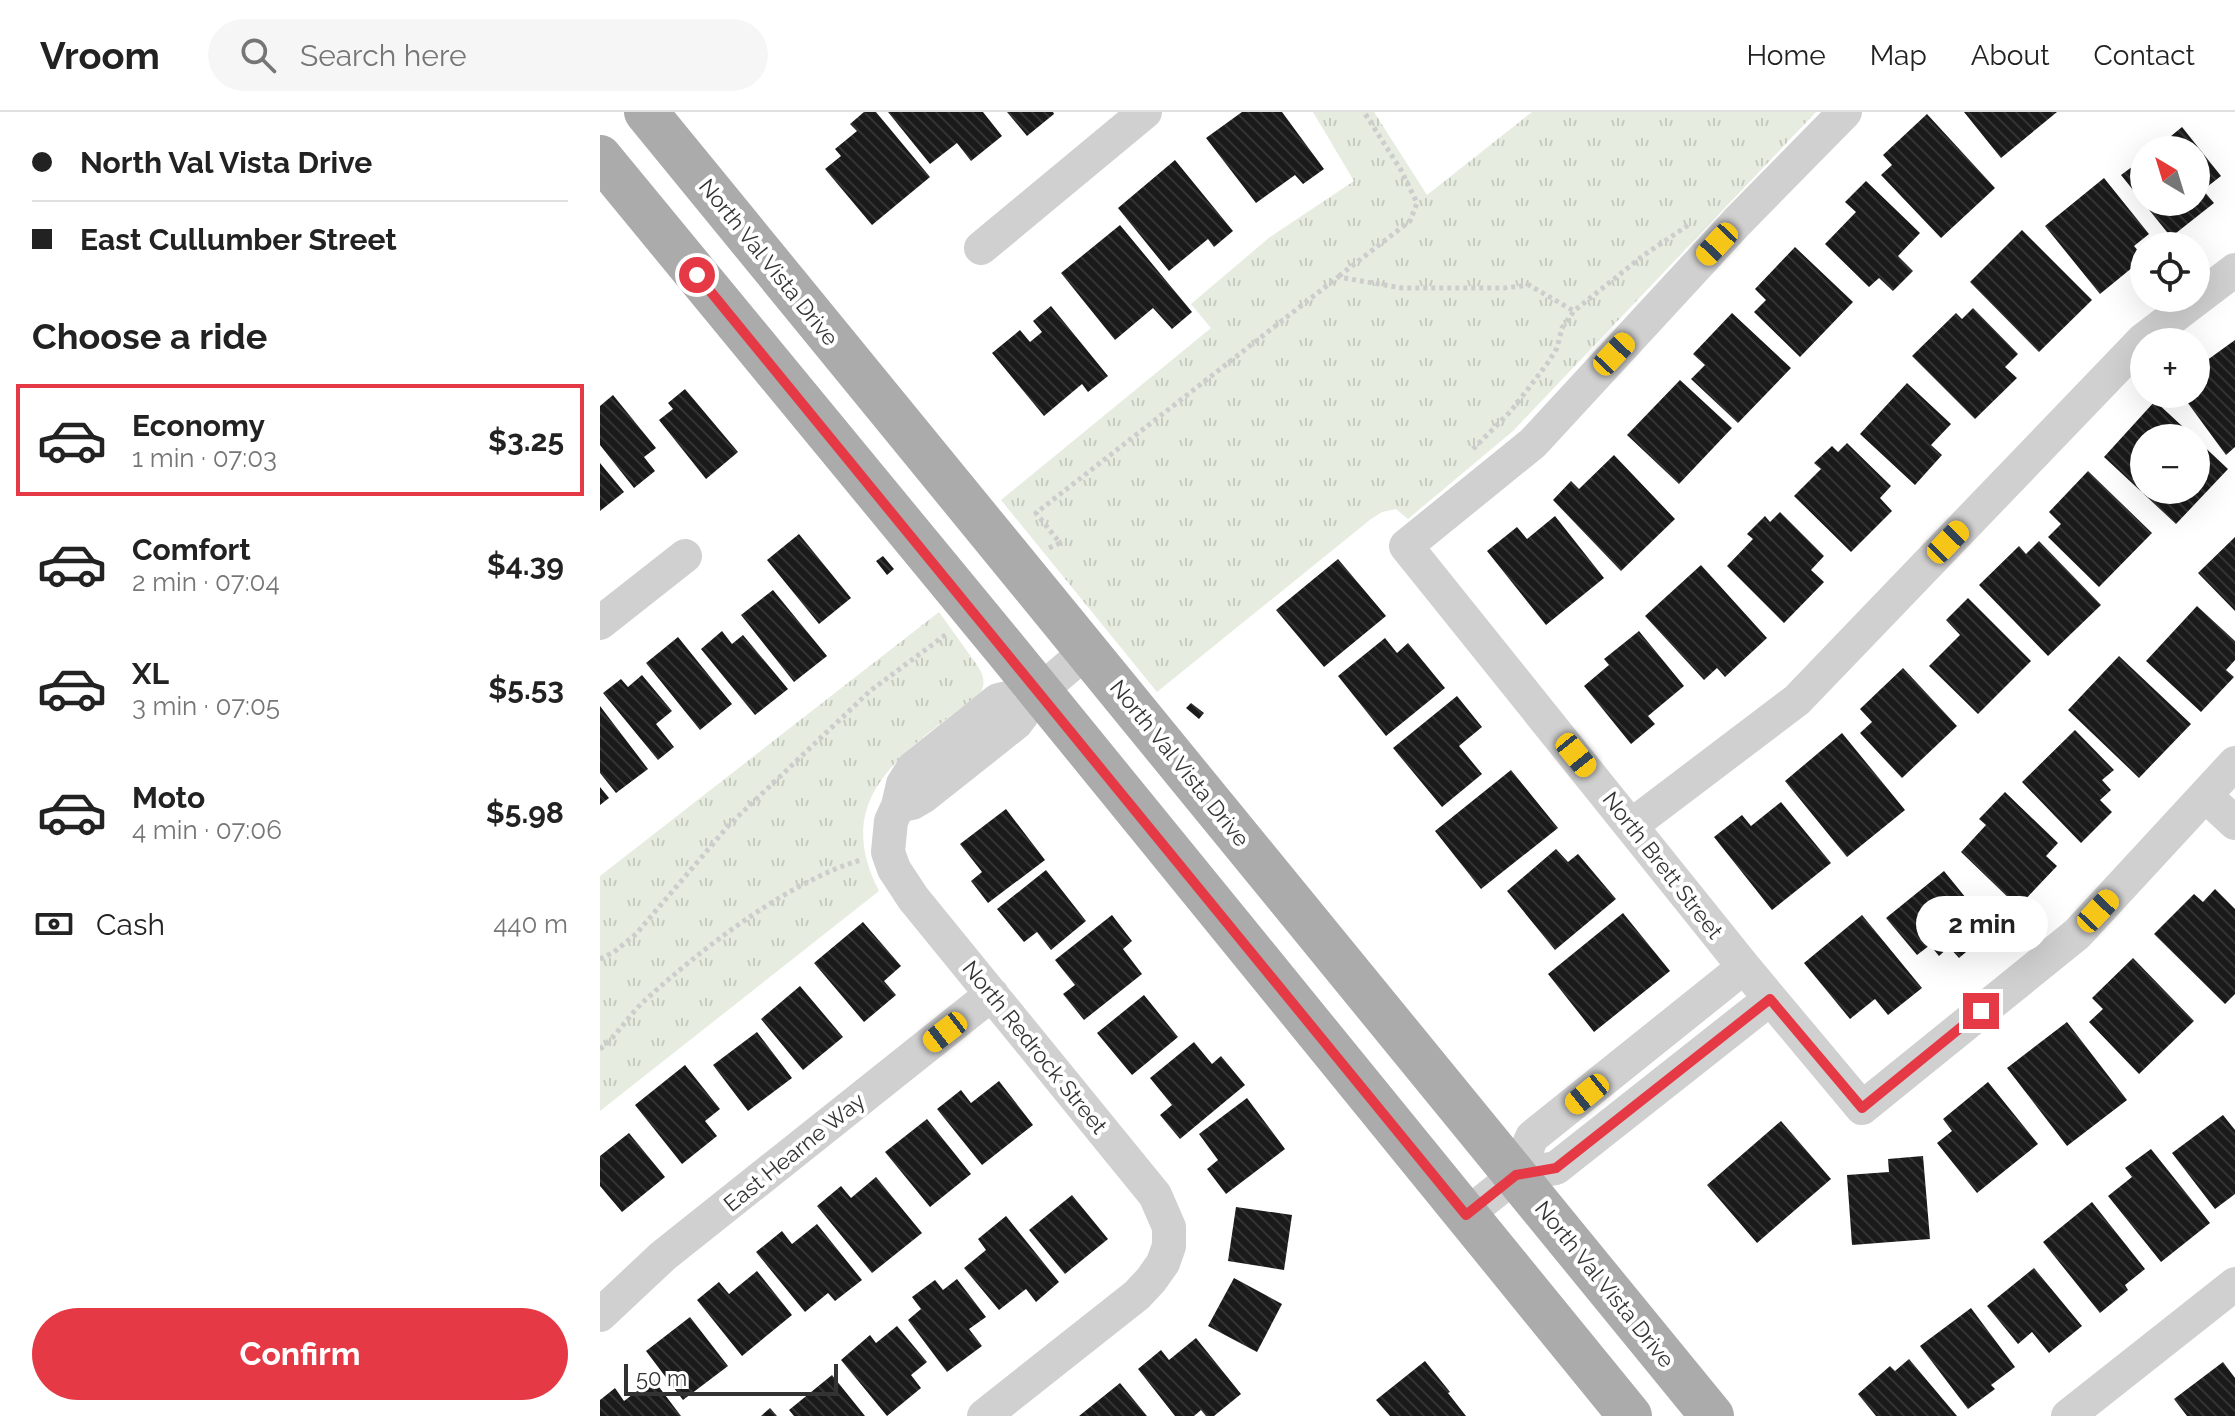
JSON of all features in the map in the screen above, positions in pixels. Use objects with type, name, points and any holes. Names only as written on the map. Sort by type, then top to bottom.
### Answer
[{"type":"main road","name":"North Val Vista Drive","points":[[646,112],[1712,1416]]},
{"type":"main road","points":[[600,157],[1466,1215],[1621,1413]]},
{"type":"street","points":[[981,248],[1145,112]]},
{"type":"street","name":"North Brett Street","points":[[1845,112],[1737,222],[1533,443],[1406,546],[1744,967],[1862,1108],[2077,934],[2206,796]]},
{"type":"street","points":[[1632,825],[1797,700],[2143,340],[2235,270]]},
{"type":"street","points":[[600,623],[685,556]]},
{"type":"street","points":[[888,852],[891,821],[898,806],[924,796],[1016,723],[1040,691],[1088,650]]},
{"type":"street","points":[[2235,763],[2206,796],[2235,823]]},
{"type":"street","name":"North Redrock Street","points":[[888,852],[903,884],[1155,1195],[1169,1227],[1169,1246],[1163,1263],[1137,1295],[984,1416]]},
{"type":"street","points":[[1466,1215],[1516,1175],[1532,1137],[1744,967]]},
{"type":"street","name":"East Hearne Way","points":[[600,1315],[663,1256],[992,994]]},
{"type":"street","points":[[1516,1175],[1556,1168],[1770,999]]},
{"type":"street","points":[[2068,1416],[2235,1284]]},
{"type":"path","points":[[1049,548],[1060,543],[1036,513],[1410,221],[1417,203],[1401,170],[1364,112]]},
{"type":"path","points":[[1466,456],[1511,411],[1547,364],[1557,348],[1562,328],[1574,311],[1644,255],[1694,222]]},
{"type":"path","points":[[1338,277],[1402,288],[1504,288],[1529,285],[1574,311]]},
{"type":"path","points":[[600,959],[636,934],[729,825],[870,691],[947,632]]},
{"type":"path","points":[[600,1049],[640,1006],[737,925],[844,865],[888,852]]},
{"type":"green space","points":[[1313,112],[1374,112],[1427,195],[1532,112],[1816,112],[1513,431],[1408,519],[1396,509],[1382,512],[1371,519],[1157,692],[1001,500],[1211,328],[1191,304],[1270,237],[1354,181]]},
{"type":"green space","points":[[939,612],[979,668],[983,685],[981,692],[906,753],[885,775],[871,799],[864,825],[866,856],[879,891],[600,1111],[600,876]]},
{"type":"building","points":[[864,112],[876,112],[930,177],[872,225],[825,169],[841,156],[835,149],[857,131],[850,124]]},
{"type":"building","points":[[888,112],[983,112],[1002,136],[971,161],[957,143],[930,164]]},
{"type":"building","points":[[1007,112],[1053,112],[1054,114],[1027,136]]},
{"type":"building","points":[[1242,112],[1282,112],[1324,169],[1303,184],[1295,175],[1256,203],[1206,138]]},
{"type":"building","points":[[1964,112],[2057,112],[2001,158]]},
{"type":"building","points":[[1927,114],[1995,188],[1941,238],[1881,175],[1892,165],[1883,155]]},
{"type":"building","points":[[2182,127],[2189,136],[2171,136]]},
{"type":"building","points":[[1175,160],[1233,231],[1214,247],[1208,239],[1169,271],[1118,208]]},
{"type":"building","points":[[2210,162],[2221,176],[2210,185]]},
{"type":"building","points":[[2130,168],[2130,186],[2121,175]]},
{"type":"building","points":[[2104,178],[2130,210],[2130,216],[2135,216],[2147,232],[2130,232],[2130,269],[2100,294],[2045,226]]},
{"type":"building","points":[[1866,181],[1920,233],[1898,256],[1913,271],[1893,291],[1879,278],[1869,287],[1825,244],[1856,212],[1845,202]]},
{"type":"building","points":[[2154,216],[2198,216],[2177,232],[2167,232]]},
{"type":"building","points":[[1120,225],[1192,312],[1172,329],[1153,308],[1115,340],[1061,273]]},
{"type":"building","points":[[2022,230],[2092,300],[2039,352],[1970,282]]},
{"type":"building","points":[[1795,247],[1853,302],[1800,357],[1754,312],[1766,300],[1755,289]]},
{"type":"building","points":[[1051,306],[1108,376],[1088,392],[1082,384],[1044,416],[992,353],[1020,330],[1030,342],[1042,332],[1033,321]]},
{"type":"building","points":[[1973,308],[2018,354],[2005,367],[2017,378],[1975,419],[1912,356],[1956,313],[1962,319]]},
{"type":"building","points":[[1732,313],[1791,368],[1738,423],[1691,379],[1705,365],[1693,354]]},
{"type":"building","points":[[2235,340],[2235,447],[2226,455],[2210,433],[2210,424],[2203,424],[2192,408],[2210,408],[2210,358]]},
{"type":"building","points":[[1680,380],[1732,428],[1679,484],[1627,435]]},
{"type":"building","points":[[1907,383],[1951,424],[1931,445],[1942,455],[1915,485],[1860,434]]},
{"type":"building","points":[[685,389],[738,452],[706,479],[659,420],[673,409],[668,403]]},
{"type":"building","points":[[613,395],[656,448],[644,457],[655,471],[634,488],[600,445],[600,406]]},
{"type":"building","points":[[2149,408],[2163,408],[2180,424],[2134,424]]},
{"type":"building","points":[[2130,428],[2130,481],[2104,457]]},
{"type":"building","points":[[1847,443],[1891,486],[1880,498],[1892,511],[1851,552],[1794,496],[1821,469],[1814,463],[1832,446],[1838,452]]},
{"type":"building","points":[[2210,452],[2228,469],[2210,488]]},
{"type":"building","points":[[1614,455],[1675,519],[1621,571],[1553,500],[1571,481],[1579,489]]},
{"type":"building","points":[[600,463],[624,492],[600,511]]},
{"type":"building","points":[[2088,471],[2152,533],[2099,587],[2048,537],[2061,524],[2049,512]]},
{"type":"building","points":[[2155,504],[2195,504],[2176,524]]},
{"type":"building","points":[[1780,512],[1824,556],[1811,570],[1824,582],[1784,623],[1727,566],[1753,539],[1747,534],[1765,516],[1770,522]]},
{"type":"building","points":[[1555,516],[1604,578],[1546,625],[1487,551],[1517,527],[1527,539]]},
{"type":"building","points":[[799,534],[851,598],[819,624],[767,560]]},
{"type":"building","points":[[2235,537],[2235,611],[2198,573]]},
{"type":"building","points":[[2039,541],[2101,605],[2048,656],[1979,585],[2019,546],[2026,554]]},
{"type":"building","points":[[883,556],[894,569],[887,575],[876,561]]},
{"type":"building","points":[[1338,559],[1386,616],[1324,667],[1276,610]]},
{"type":"building","points":[[1701,565],[1767,638],[1725,677],[1717,668],[1704,680],[1645,616]]},
{"type":"building","points":[[773,590],[827,656],[794,682],[741,615]]},
{"type":"building","points":[[1968,598],[2031,661],[1978,714],[1929,666],[1960,635],[1946,620]]},
{"type":"building","points":[[2197,606],[2235,641],[2235,660],[2226,670],[2234,677],[2201,712],[2146,661]]},
{"type":"building","points":[[722,631],[732,644],[743,635],[788,689],[755,715],[701,649]]},
{"type":"building","points":[[1639,631],[1684,686],[1648,716],[1655,724],[1631,744],[1584,686],[1609,665],[1604,659]]},
{"type":"building","points":[[678,637],[732,704],[700,730],[646,663]]},
{"type":"building","points":[[1385,638],[1397,653],[1408,643],[1445,688],[1386,736],[1338,676]]},
{"type":"building","points":[[2119,656],[2191,724],[2139,778],[2068,710]]},
{"type":"building","points":[[1903,668],[1957,726],[1902,778],[1860,733],[1872,722],[1860,709]]},
{"type":"building","points":[[642,675],[672,711],[656,724],[674,747],[658,760],[603,693],[621,679],[628,687]]},
{"type":"building","points":[[1457,696],[1482,727],[1459,746],[1482,774],[1442,807],[1393,748]]},
{"type":"building","points":[[1191,703],[1204,713],[1199,719],[1186,708]]},
{"type":"building","points":[[600,706],[648,769],[616,793],[600,773]]},
{"type":"building","points":[[2075,730],[2114,770],[2102,780],[2111,790],[2100,800],[2112,812],[2081,843],[2022,782]]},
{"type":"building","points":[[1842,733],[1905,810],[1847,857],[1785,781]]},
{"type":"building","points":[[1511,770],[1558,828],[1481,889],[1435,831]]},
{"type":"building","points":[[600,787],[609,798],[600,805]]},
{"type":"building","points":[[2005,792],[2058,843],[2046,856],[2057,866],[2018,907],[1961,852],[1986,825],[1979,819]]},
{"type":"building","points":[[1781,802],[1831,863],[1772,910],[1714,837],[1742,815],[1751,826]]},
{"type":"building","points":[[1006,809],[1045,860],[988,903],[971,881],[982,872],[960,844]]},
{"type":"building","points":[[1556,849],[1568,862],[1578,854],[1616,899],[1555,950],[1507,891]]},
{"type":"building","points":[[1046,870],[1086,921],[1051,950],[1037,932],[1024,942],[997,909]]},
{"type":"building","points":[[1944,871],[1992,930],[1959,958],[1949,947],[1939,956],[1930,945],[1917,955],[1886,918]]},
{"type":"building","points":[[2215,889],[2235,909],[2235,994],[2225,1004],[2154,934],[2194,894],[2203,902]]},
{"type":"building","points":[[1623,913],[1670,971],[1594,1032],[1548,974]]},
{"type":"building","points":[[1112,915],[1132,941],[1123,949],[1142,974],[1084,1020],[1063,994],[1075,985],[1055,960]]},
{"type":"building","points":[[1862,915],[1922,988],[1888,1015],[1875,999],[1850,1019],[1804,963]]},
{"type":"building","points":[[863,922],[901,966],[884,981],[896,995],[864,1022],[814,963]]},
{"type":"building","points":[[2133,958],[2194,1021],[2139,1074],[2089,1022],[2103,1009],[2092,998]]},
{"type":"building","points":[[800,986],[843,1037],[803,1070],[761,1019]]},
{"type":"building","points":[[1144,995],[1178,1037],[1132,1075],[1097,1033]]},
{"type":"building","points":[[2067,1022],[2127,1100],[2067,1146],[2007,1068]]},
{"type":"building","points":[[757,1032],[792,1078],[748,1111],[713,1065]]},
{"type":"building","points":[[1194,1042],[1212,1064],[1221,1056],[1245,1085],[1180,1139],[1160,1115],[1172,1105],[1150,1078]]},
{"type":"building","points":[[685,1065],[720,1109],[705,1121],[717,1136],[682,1164],[635,1105]]},
{"type":"building","points":[[999,1081],[1033,1125],[982,1165],[937,1109],[961,1090],[971,1103]]},
{"type":"building","points":[[1988,1082],[2038,1144],[1977,1193],[1937,1143],[1952,1131],[1943,1119]]},
{"type":"building","points":[[1247,1098],[1285,1149],[1226,1194],[1207,1169],[1218,1160],[1199,1134]]},
{"type":"building","points":[[2223,1115],[2235,1130],[2235,1194],[2215,1209],[2172,1153]]},
{"type":"building","points":[[927,1119],[971,1174],[930,1207],[885,1152]]},
{"type":"building","points":[[1781,1121],[1831,1179],[1757,1243],[1707,1185]]},
{"type":"building","points":[[629,1133],[665,1177],[622,1212],[600,1186],[600,1156]]},
{"type":"building","points":[[2151,1149],[2210,1223],[2161,1262],[2108,1196],[2132,1177],[2125,1168]]},
{"type":"building","points":[[1923,1156],[1930,1239],[1852,1245],[1847,1175],[1889,1172],[1888,1159]]},
{"type":"building","points":[[876,1177],[922,1233],[872,1273],[817,1206],[841,1186],[851,1198]]},
{"type":"building","points":[[1072,1195],[1108,1239],[1065,1274],[1029,1230]]},
{"type":"building","points":[[2092,1202],[2145,1269],[2125,1285],[2128,1290],[2100,1313],[2043,1242]]},
{"type":"building","points":[[1236,1207],[1292,1215],[1284,1270],[1228,1261]]},
{"type":"building","points":[[1006,1216],[1059,1282],[1036,1302],[1026,1289],[999,1310],[964,1268],[986,1250],[978,1239]]},
{"type":"building","points":[[817,1224],[862,1280],[835,1301],[828,1293],[805,1312],[756,1252],[782,1231],[792,1244]]},
{"type":"building","points":[[2034,1268],[2082,1326],[2049,1353],[2032,1332],[2018,1344],[1987,1306]]},
{"type":"building","points":[[757,1271],[792,1315],[742,1356],[697,1300],[719,1282],[729,1294]]},
{"type":"building","points":[[1234,1278],[1282,1304],[1257,1352],[1208,1326]]},
{"type":"building","points":[[957,1279],[986,1317],[969,1329],[982,1346],[947,1372],[908,1320],[921,1309],[912,1297],[935,1280],[943,1290]]},
{"type":"building","points":[[1971,1308],[2015,1367],[1991,1385],[1995,1389],[1968,1409],[1920,1346]]},
{"type":"building","points":[[690,1317],[728,1366],[683,1400],[646,1351]]},
{"type":"building","points":[[897,1326],[927,1362],[911,1375],[921,1388],[887,1416],[841,1360],[870,1335],[876,1343]]},
{"type":"building","points":[[1196,1338],[1241,1394],[1214,1416],[1206,1416],[1201,1410],[1194,1416],[1175,1416],[1138,1369],[1161,1350],[1169,1360]]},
{"type":"building","points":[[1909,1359],[1957,1416],[1876,1416],[1858,1394],[1890,1366],[1895,1371]]},
{"type":"building","points":[[1425,1361],[1466,1416],[1390,1416],[1376,1400]]},
{"type":"building","points":[[2223,1362],[2235,1378],[2235,1416],[2187,1416],[2174,1399]]},
{"type":"building","points":[[832,1375],[865,1416],[794,1416],[789,1410]]},
{"type":"building","points":[[653,1379],[681,1416],[600,1416],[600,1400],[615,1388],[624,1401]]},
{"type":"building","points":[[1120,1383],[1147,1416],[1079,1416]]},
{"type":"building","points":[[770,1408],[777,1416],[761,1416]]},
{"type":"route","points":[[697,275],[1466,1215],[1516,1175],[1556,1168],[1770,999],[1862,1108],[1981,1011]]}]
